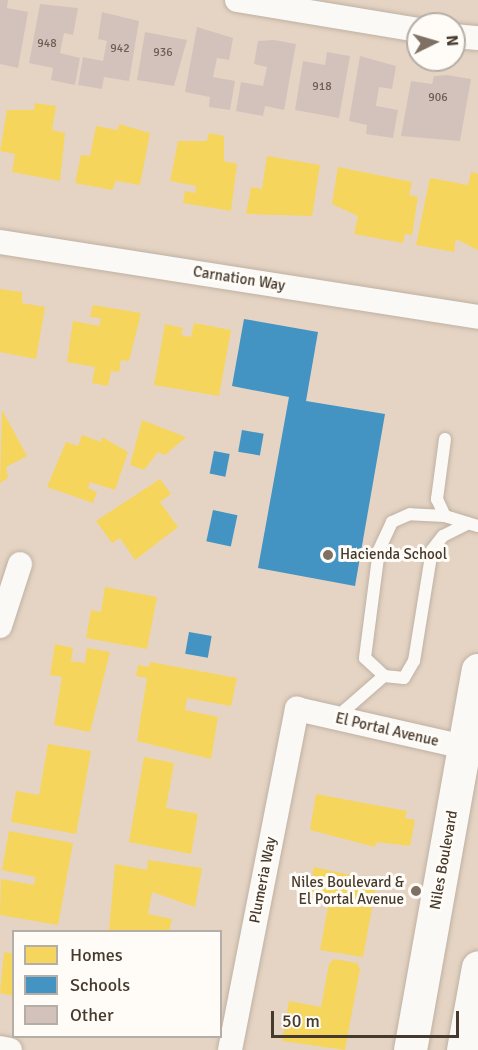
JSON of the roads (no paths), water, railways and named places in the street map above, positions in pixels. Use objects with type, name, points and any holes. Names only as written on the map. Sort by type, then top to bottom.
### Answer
[{"type":"main road","name":"Niles Boulevard","points":[[410,1050],[471,749],[478,670]]},
{"type":"main road","points":[[463,1050],[478,967]]},
{"type":"street","points":[[237,0],[338,8],[406,27]]},
{"type":"street","name":"Carnation Way","points":[[0,242],[478,316]]},
{"type":"street","points":[[0,627],[20,564]]},
{"type":"street","name":"El Portal Avenue","points":[[297,709],[471,749]]},
{"type":"street","name":"Plumeria Way","points":[[230,1050],[297,709]]},
{"type":"street","points":[[0,1048],[10,1050]]},
{"type":"lane","points":[[445,439],[436,499],[445,516]]},
{"type":"lane","points":[[410,514],[445,516],[473,524],[444,536],[432,550],[414,661],[404,678],[384,676],[365,658],[379,550],[392,522],[410,514]]},
{"type":"lane","points":[[344,720],[345,710],[384,676]]},
{"type":"place","name":"Hacienda School","points":[[328,555]]},
{"type":"place","name":"Niles Boulevard & El Portal Avenue","points":[[416,891]]}]
